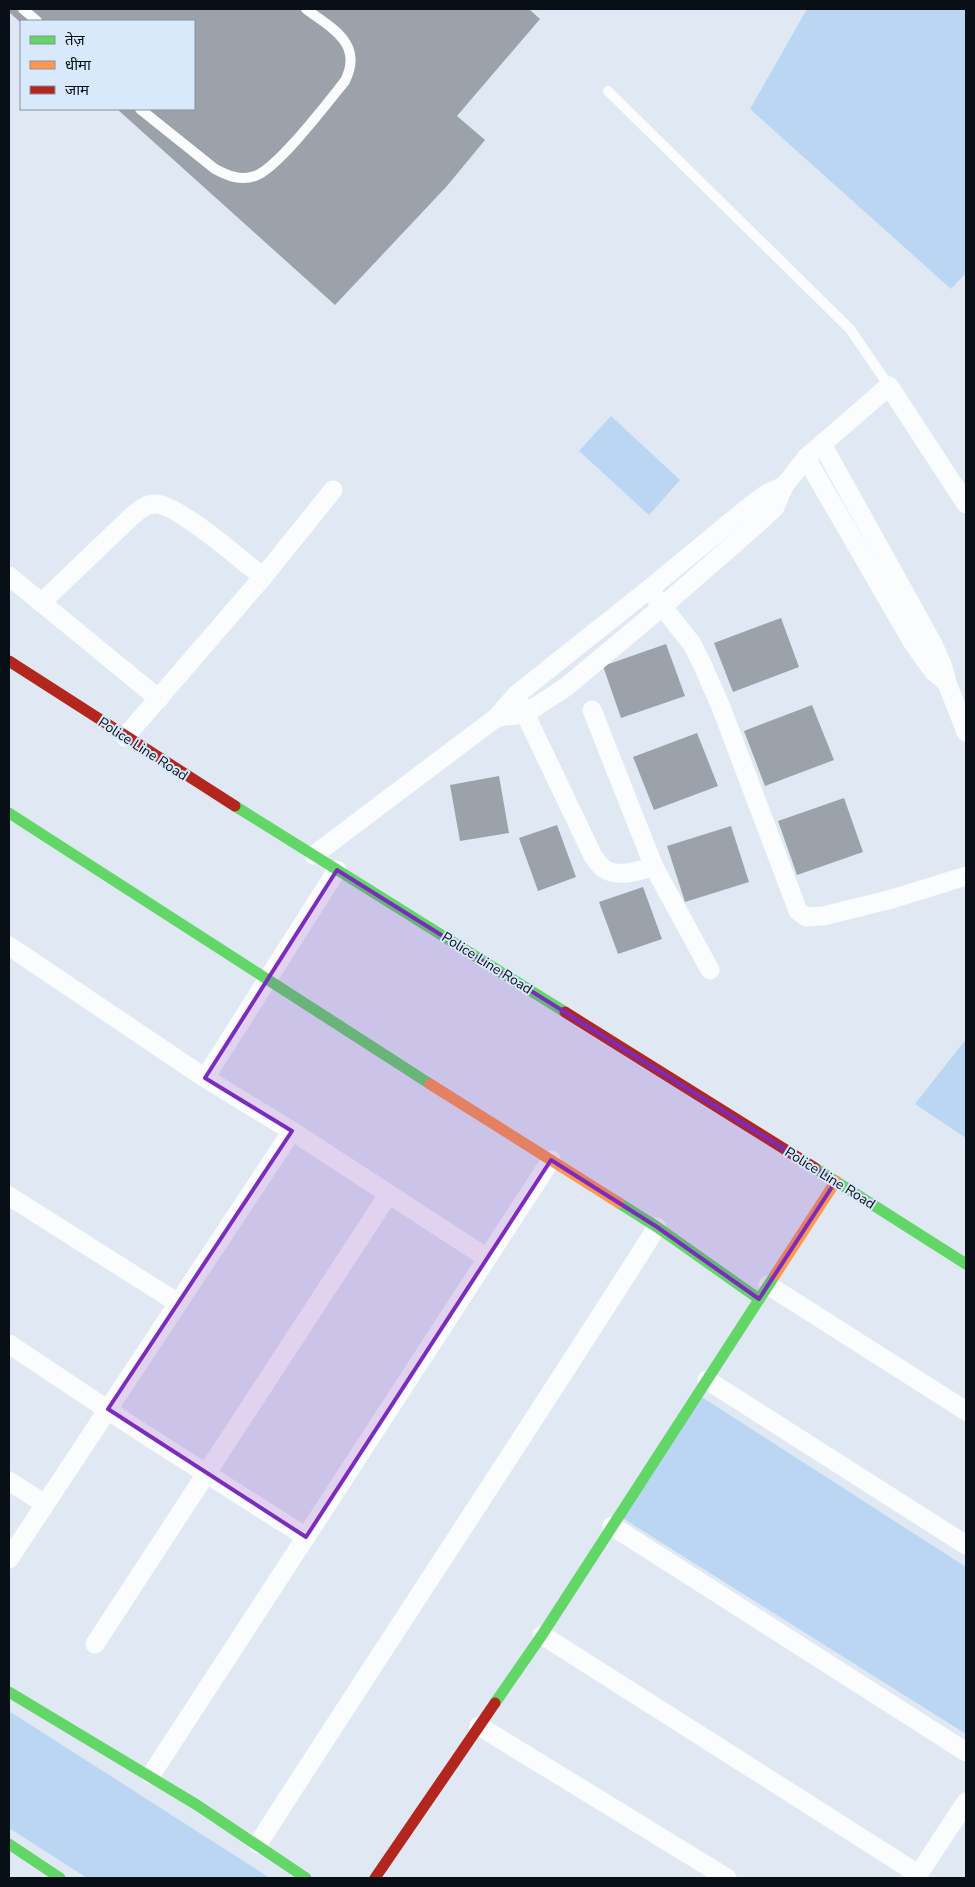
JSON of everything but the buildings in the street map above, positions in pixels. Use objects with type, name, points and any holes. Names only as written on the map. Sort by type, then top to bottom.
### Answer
[{"type":"street","points":[[497,718],[525,714],[566,688],[663,606],[775,507],[784,486],[806,458],[889,386],[966,504]]},
{"type":"street","points":[[822,444],[933,644],[966,732]]},
{"type":"street","points":[[806,458],[912,643],[933,671],[947,683]]},
{"type":"street","points":[[314,855],[497,718],[516,695],[758,500],[776,488],[784,486]]},
{"type":"street","points":[[125,737],[263,577],[333,490]]},
{"type":"street","points":[[41,603],[131,517],[142,508],[154,503],[162,504],[183,514],[263,577]]},
{"type":"street","points":[[9,576],[159,699]]},
{"type":"street","points":[[648,590],[663,606],[692,644],[702,664],[721,707],[798,911],[802,915],[806,917],[823,916],[892,899],[966,876]]},
{"type":"street","name":"Police Line Road","points":[[9,661],[125,737],[966,1264]]},
{"type":"street","points":[[516,695],[593,856],[600,865],[610,872],[618,874],[654,867]]},
{"type":"street","points":[[592,710],[654,867],[710,970]]},
{"type":"street","points":[[9,813],[267,980],[657,1227],[966,1411]]},
{"type":"street","points":[[205,1078],[337,870]]},
{"type":"street","points":[[12,955],[292,1131],[487,1258]]},
{"type":"street","points":[[9,1559],[292,1131]]},
{"type":"street","points":[[151,1775],[551,1160]]},
{"type":"street","points":[[375,1878],[542,1635],[836,1181]]},
{"type":"street","points":[[95,1644],[208,1474],[388,1194]]},
{"type":"street","points":[[9,1196],[178,1304]]},
{"type":"street","points":[[258,1844],[657,1227]]},
{"type":"street","points":[[9,1344],[306,1537]]},
{"type":"street","points":[[706,1380],[966,1545]]},
{"type":"street","points":[[9,1481],[45,1504]]},
{"type":"street","points":[[612,1526],[966,1752]]},
{"type":"street","points":[[542,1635],[917,1876],[966,1802]]},
{"type":"street","points":[[9,1692],[151,1775],[258,1844],[306,1878]]},
{"type":"street","points":[[479,1726],[727,1878]]},
{"type":"street","points":[[9,1844],[60,1878]]},
{"type":"lane","points":[[23,9],[36,20]]},
{"type":"lane","points":[[141,110],[215,169],[227,176],[240,178],[255,176],[266,170],[280,158],[345,81],[350,66],[350,53],[343,38],[306,9]]},
{"type":"lane","points":[[608,91],[850,329],[889,386]]},
{"type":"highlighted area","points":[[337,870],[836,1181],[759,1299],[657,1227],[551,1160],[306,1537],[108,1409],[292,1131],[205,1078]]},
{"type":"shaded area","points":[[807,9],[966,9],[966,273],[951,289],[750,109]]},
{"type":"shaded area","points":[[611,416],[680,480],[649,515],[579,451]]},
{"type":"shaded area","points":[[966,1039],[966,1138],[915,1104]]},
{"type":"shaded area","points":[[697,1394],[966,1567],[966,1734],[616,1514]]},
{"type":"shaded area","points":[[9,1711],[270,1878],[87,1878],[9,1828]]},
{"type":"traffic: fast","points":[[235,806],[565,1012]]},
{"type":"traffic: fast","points":[[9,813],[430,1084]]},
{"type":"traffic: fast","points":[[815,1168],[966,1264]]},
{"type":"traffic: fast","points":[[619,1203],[657,1227],[759,1299]]},
{"type":"traffic: fast","points":[[495,1703],[542,1635],[775,1275]]},
{"type":"traffic: fast","points":[[9,1692],[197,1805],[306,1878]]},
{"type":"traffic: fast","points":[[9,1844],[60,1878]]},
{"type":"traffic: slow","points":[[430,1084],[619,1203]]},
{"type":"traffic: slow","points":[[775,1275],[836,1181]]},
{"type":"traffic: jam","points":[[9,661],[235,806]]},
{"type":"traffic: jam","points":[[565,1012],[815,1168]]},
{"type":"traffic: jam","points":[[375,1878],[495,1703]]}]
